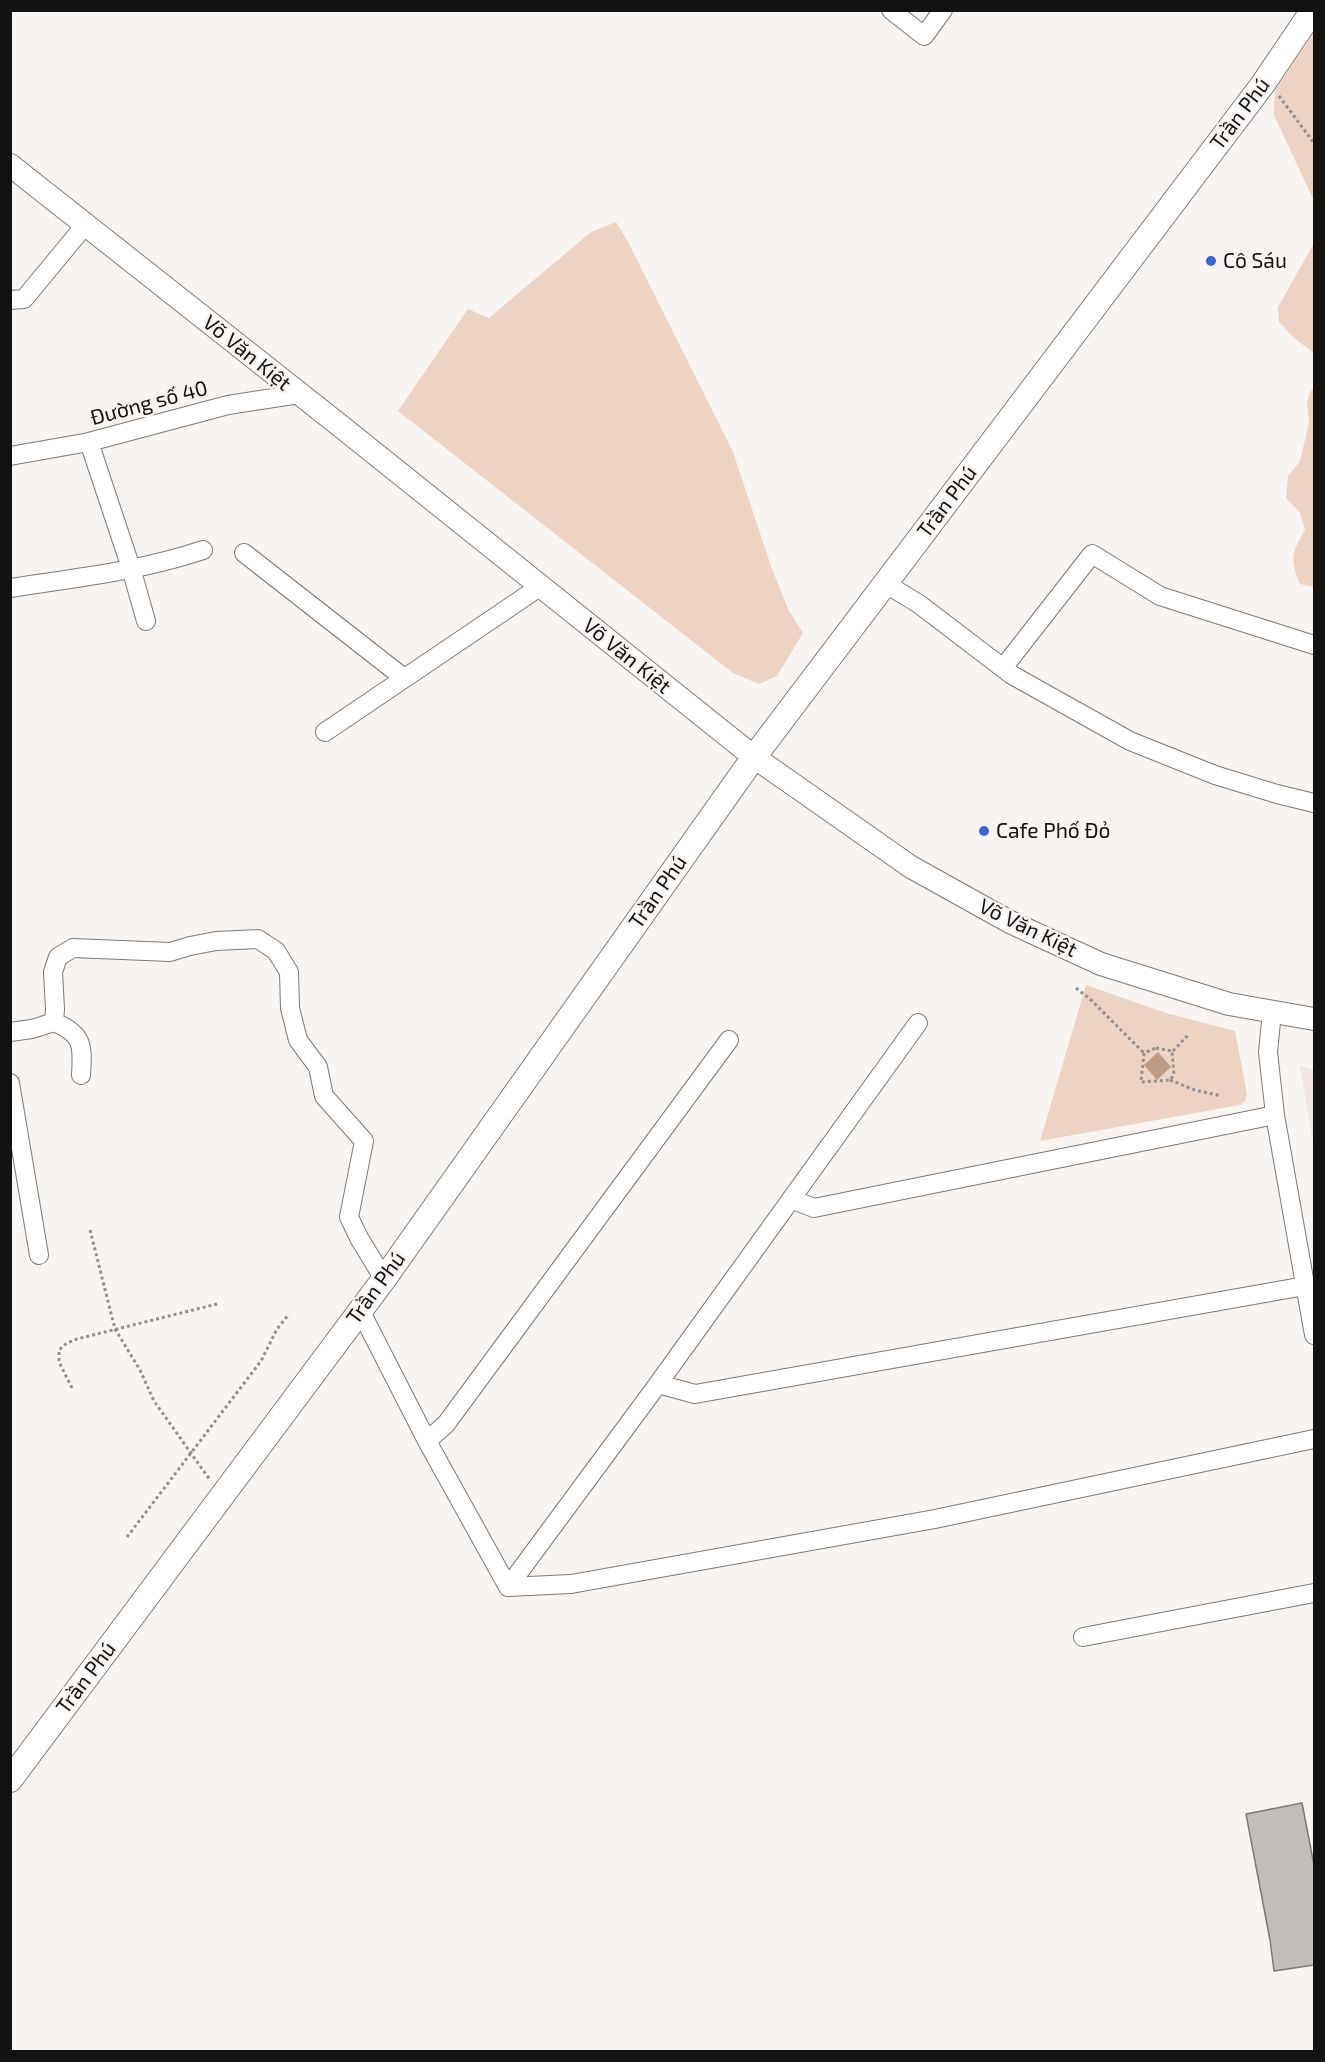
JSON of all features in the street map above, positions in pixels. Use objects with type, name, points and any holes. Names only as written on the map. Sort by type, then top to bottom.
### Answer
[{"type":"main road","name":"Trần Phú","points":[[10,1780],[384,1279],[754,757],[1263,84],[1313,10]]},
{"type":"street","points":[[891,10],[924,36],[943,10]]},
{"type":"street","name":"Võ Văn Kiệt","points":[[10,165],[754,757],[910,867],[1010,922],[1101,964],[1229,1004],[1314,1018]]},
{"type":"street","points":[[10,300],[24,299],[86,224]]},
{"type":"street","name":"Đường số 40","points":[[10,456],[89,442],[228,405],[299,394]]},
{"type":"street","points":[[89,442],[146,621]]},
{"type":"street","points":[[10,588],[131,568],[203,550]]},
{"type":"street","points":[[244,553],[404,678]]},
{"type":"street","points":[[1003,668],[1092,554],[1160,596],[1314,645]]},
{"type":"street","points":[[886,584],[920,604],[1012,675],[1130,741],[1215,775],[1314,803]]},
{"type":"street","points":[[326,732],[541,586]]},
{"type":"street","points":[[54,1022],[53,972],[58,957],[73,948],[170,952],[216,941],[258,939],[276,951],[289,972],[290,1008],[298,1040],[318,1067],[324,1096],[364,1141],[349,1217],[384,1279]]},
{"type":"street","points":[[1272,1012],[1268,1052],[1275,1115],[1314,1335]]},
{"type":"street","points":[[10,1032],[32,1029],[54,1022],[68,1028],[76,1034],[80,1041],[81,1075]]},
{"type":"street","points":[[508,1587],[658,1384],[918,1023]]},
{"type":"street","points":[[428,1441],[453,1415],[729,1040]]},
{"type":"street","points":[[10,1083],[39,1255]]},
{"type":"street","points":[[791,1199],[814,1208],[1275,1115]]},
{"type":"street","points":[[658,1384],[695,1394],[1305,1286]]},
{"type":"street","points":[[360,1310],[508,1587]]},
{"type":"street","points":[[508,1587],[571,1584],[935,1520],[1314,1440]]},
{"type":"street","points":[[1083,1637],[1314,1593]]},
{"type":"path","points":[[1263,84],[1286,104],[1314,142]]},
{"type":"path","points":[[1076,988],[1144,1053]]},
{"type":"path","points":[[1170,1080],[1174,1074],[1172,1051],[1188,1035]]},
{"type":"path","points":[[1144,1053],[1156,1048],[1172,1051]]},
{"type":"path","points":[[1144,1053],[1141,1082],[1170,1080],[1194,1090],[1221,1096]]},
{"type":"path","points":[[90,1230],[115,1329],[140,1370],[154,1401],[222,1496]]},
{"type":"path","points":[[72,1388],[59,1362],[59,1350],[67,1343],[217,1304]]},
{"type":"path","points":[[128,1537],[261,1361],[277,1329],[289,1314]]},
{"type":"shaded area","points":[[1314,33],[1314,201],[1274,115],[1275,90]]},
{"type":"shaded area","points":[[616,222],[733,452],[772,569],[788,609],[803,633],[777,676],[759,684],[733,673],[398,411],[468,309],[489,318],[591,232]]},
{"type":"shaded area","points":[[1314,243],[1314,353],[1294,338],[1279,322],[1278,307]]},
{"type":"shaded area","points":[[1314,388],[1314,587],[1300,584],[1294,568],[1295,550],[1305,530],[1300,513],[1286,498],[1288,476],[1300,461],[1309,423],[1307,403],[1310,392]]},
{"type":"shaded area","points":[[1086,985],[1166,1013],[1235,1031],[1247,1094],[1245,1101],[1240,1105],[1040,1141]]},
{"type":"shaded area","points":[[1158,1052],[1171,1067],[1157,1080],[1144,1065]]},
{"type":"shaded area","points":[[1300,1066],[1314,1069],[1314,1148]]},
{"type":"building","points":[[1302,1803],[1314,1865],[1314,1965],[1274,1971],[1246,1814]]},
{"type":"place","name":"Cô Sáu","points":[[1211,261]]},
{"type":"place","name":"Cafe Phố Đỏ","points":[[984,831]]}]
